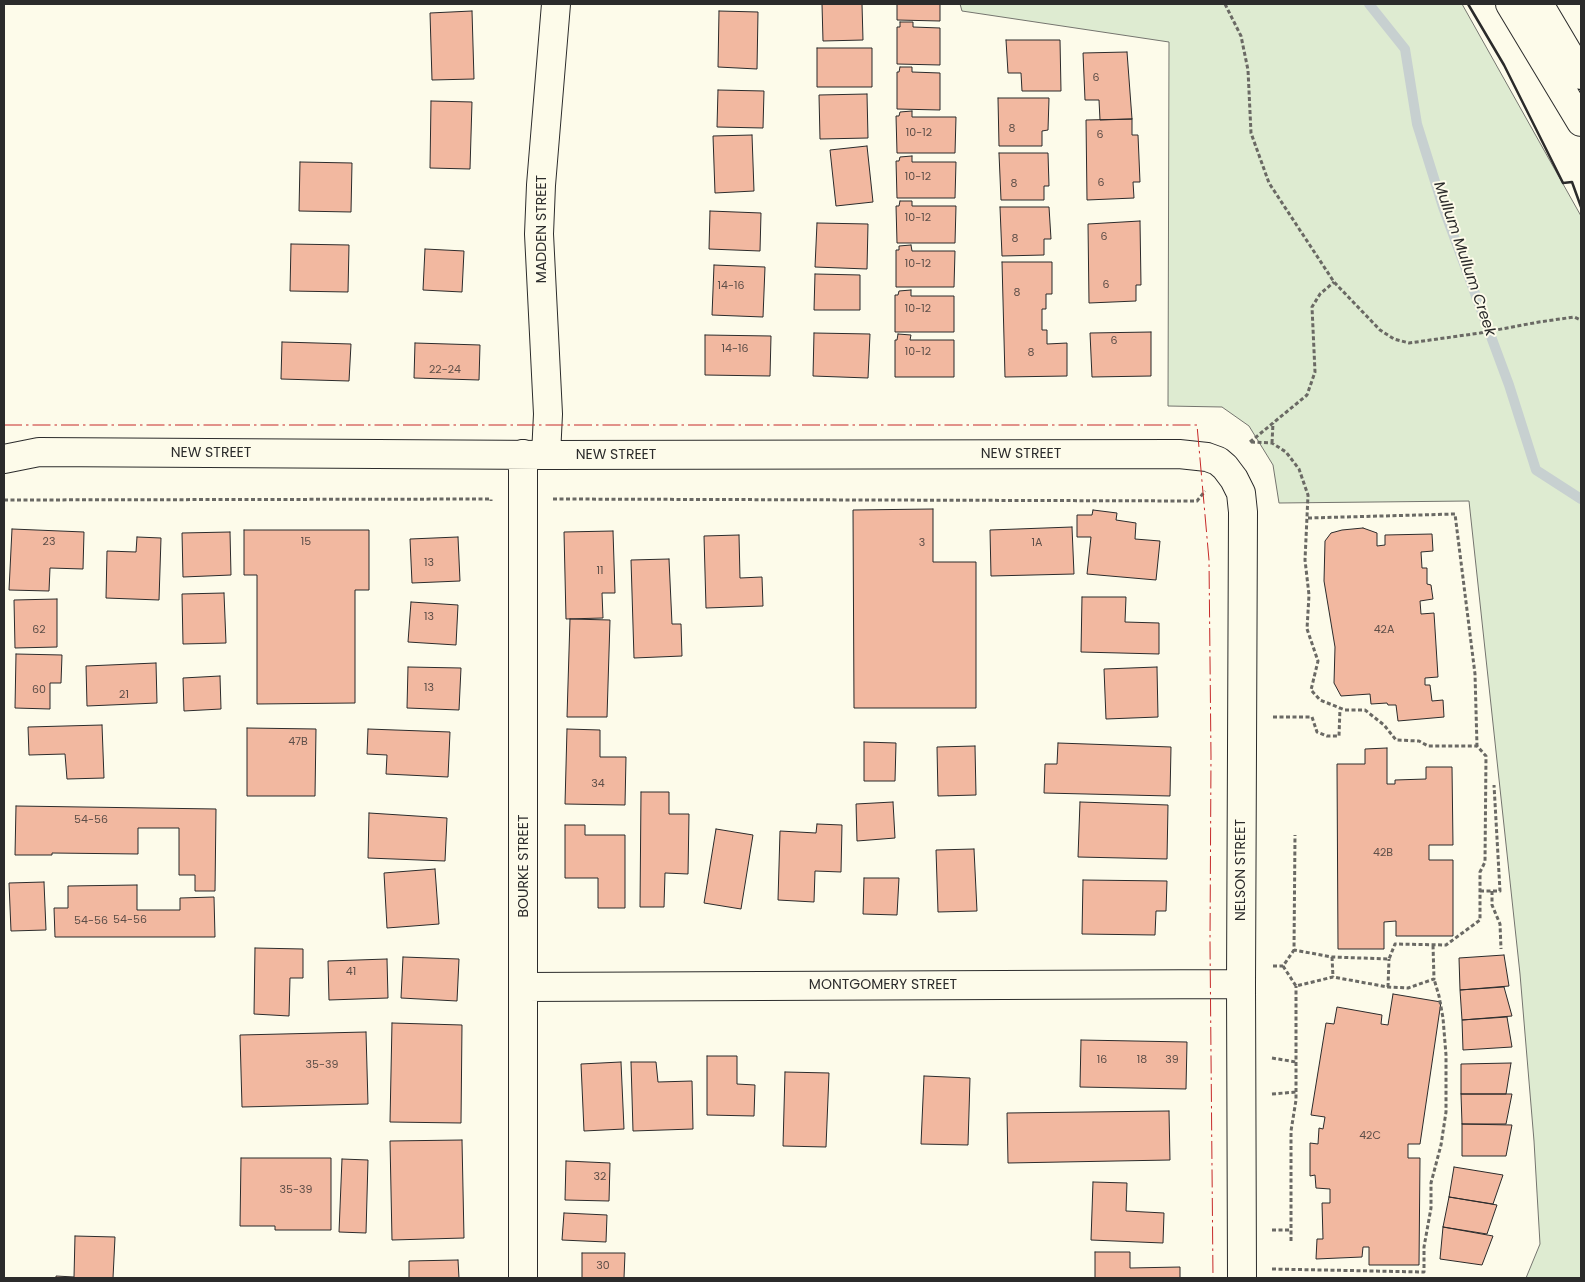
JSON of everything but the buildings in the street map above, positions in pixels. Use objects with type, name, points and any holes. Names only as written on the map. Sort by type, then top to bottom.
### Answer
[{"type":"main road","name":"MADDEN STREET","points":[[535,455],[548,414],[539,234],[541,185],[556,4]]},
{"type":"main road","points":[[1510,4],[1581,122]]},
{"type":"main road","points":[[1539,4],[1581,75]]},
{"type":"main road","name":"NEW STREET","points":[[4,459],[39,452],[535,455],[1179,454],[1207,457],[1218,461],[1226,467]]},
{"type":"main road","name":"BOURKE STREET","points":[[524,1278],[524,987],[535,455]]},
{"type":"main road","name":"NELSON STREET","points":[[1226,467],[1241,493],[1243,512],[1242,1278]]},
{"type":"main road","name":"MONTGOMERY STREET","points":[[524,987],[1241,984]]},
{"type":"path","points":[[1225,4],[1241,36],[1248,70],[1251,133],[1269,183],[1334,282],[1380,330],[1394,339],[1409,343],[1574,317],[1581,320]]},
{"type":"path","points":[[1226,467],[1236,454],[1307,395],[1315,372],[1312,307],[1320,294],[1334,282]]},
{"type":"path","points":[[1272,443],[1273,423]]},
{"type":"path","points":[[1251,442],[1272,443],[1286,452],[1299,469],[1308,495],[1305,560],[1309,595],[1307,628],[1318,660],[1311,690],[1320,700],[1340,708],[1346,710],[1365,710],[1384,724],[1396,740],[1419,741],[1428,746],[1477,746]]},
{"type":"path","points":[[552,499],[1197,500],[1208,489]]},
{"type":"path","points":[[4,500],[491,499]]},
{"type":"path","points":[[1308,518],[1455,514],[1475,674],[1477,746],[1486,756],[1485,862],[1480,872],[1480,920],[1446,945],[1395,944],[1390,959],[1388,987]]},
{"type":"path","points":[[1273,717],[1312,717],[1317,732],[1327,736],[1339,736],[1340,708]]},
{"type":"path","points":[[1480,891],[1500,891],[1494,785]]},
{"type":"path","points":[[1283,966],[1294,950],[1295,835]]},
{"type":"path","points":[[1492,891],[1492,905],[1500,924],[1500,949]]},
{"type":"path","points":[[1272,1269],[1424,1272],[1424,1247],[1431,1208],[1431,1183],[1441,1145],[1446,1112],[1444,1027],[1434,979],[1433,945]]},
{"type":"path","points":[[1294,950],[1332,957],[1390,959]]},
{"type":"path","points":[[1332,957],[1333,977]]},
{"type":"path","points":[[1273,966],[1283,966]]},
{"type":"path","points":[[1283,966],[1296,986],[1296,1092],[1291,1131],[1291,1241]]},
{"type":"path","points":[[1296,986],[1333,977],[1388,987],[1408,988],[1434,979]]},
{"type":"path","points":[[1272,1058],[1296,1062]]},
{"type":"path","points":[[1272,1094],[1296,1092]]},
{"type":"path","points":[[1272,1230],[1291,1230]]},
{"type":"green space","points":[[960,4],[1462,4],[1581,216],[1581,1278],[1526,1278],[1540,1244],[1534,1141],[1520,974],[1469,501],[1279,503],[1273,465],[1249,426],[1222,407],[1168,406],[1169,42],[962,11]]},
{"type":"waterway","name":"Mullum Mullum Creek","points":[[1369,4],[1405,49],[1417,124],[1443,207],[1509,385],[1536,470],[1581,499]]},
{"type":"wall","points":[[1468,4],[1504,65],[1563,183],[1572,182],[1581,207]]},
{"type":"power","points":[[4,425],[1197,425],[1209,560],[1213,1278]]}]
